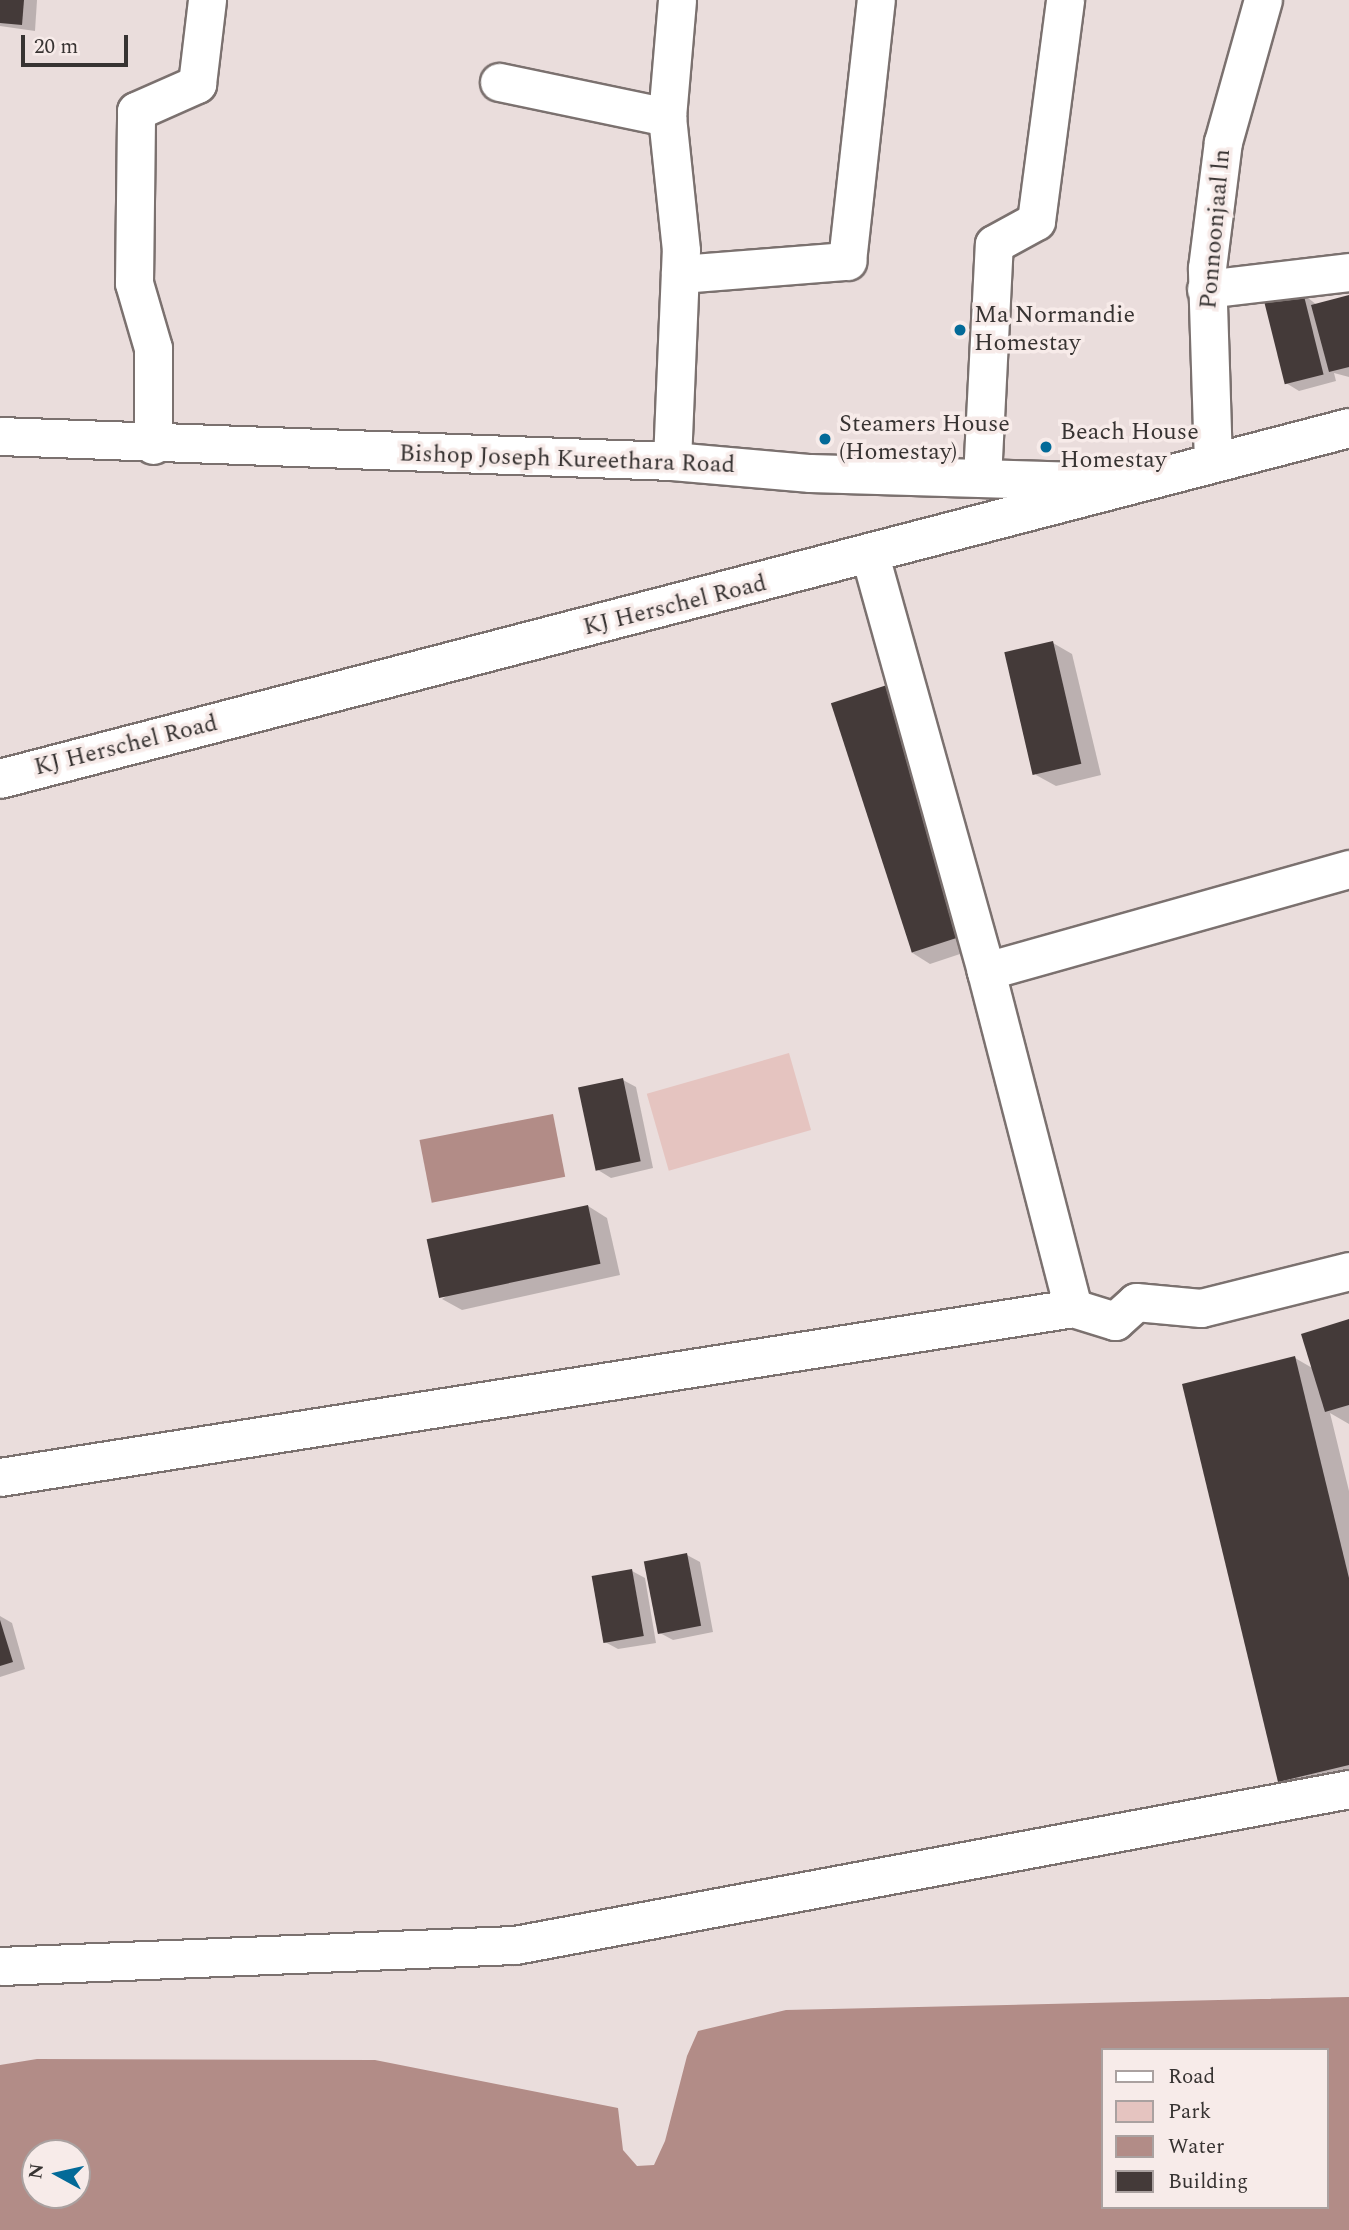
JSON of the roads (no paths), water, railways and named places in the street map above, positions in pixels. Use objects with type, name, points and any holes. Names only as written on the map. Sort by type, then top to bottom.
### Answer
[{"type":"main road","name":"KJ Herschel Road","points":[[0,779],[870,556],[1133,482],[1349,428]]},
{"type":"street","points":[[153,445],[153,348],[134,282],[136,111],[197,84],[207,0]]},
{"type":"street","points":[[672,461],[680,274],[667,117],[677,0]]},
{"type":"street","points":[[680,274],[847,261],[876,0]]},
{"type":"street","points":[[982,478],[994,244],[1036,221],[1065,0]]},
{"type":"street","name":"Ponnoonjaal ln","points":[[1213,463],[1206,289],[1223,142],[1263,0]]},
{"type":"street","points":[[499,82],[667,117]]},
{"type":"street","points":[[1206,289],[1349,272]]},
{"type":"street","name":"Bishop Joseph Kureethara Road","points":[[0,436],[153,445],[672,461],[810,473],[1133,482]]},
{"type":"street","points":[[870,556],[986,971],[1073,1308]]},
{"type":"street","points":[[986,971],[1349,869]]},
{"type":"street","points":[[0,1477],[1073,1308],[1115,1321],[1136,1302],[1201,1308],[1349,1271]]},
{"type":"street","points":[[0,1966],[515,1945],[1349,1788]]},
{"type":"water","points":[[553,1114],[565,1177],[432,1203],[419,1140]]},
{"type":"water","points":[[1349,1997],[1349,2230],[0,2230],[0,2065],[37,2059],[375,2060],[618,2108],[623,2150],[637,2166],[654,2165],[665,2141],[687,2056],[698,2031],[786,2010]]},
{"type":"place","name":"Ma Normandie Homestay","points":[[960,330]]},
{"type":"place","name":"Steamers House (Homestay)","points":[[825,439]]},
{"type":"place","name":"Beach House Homestay","points":[[1046,447]]}]
